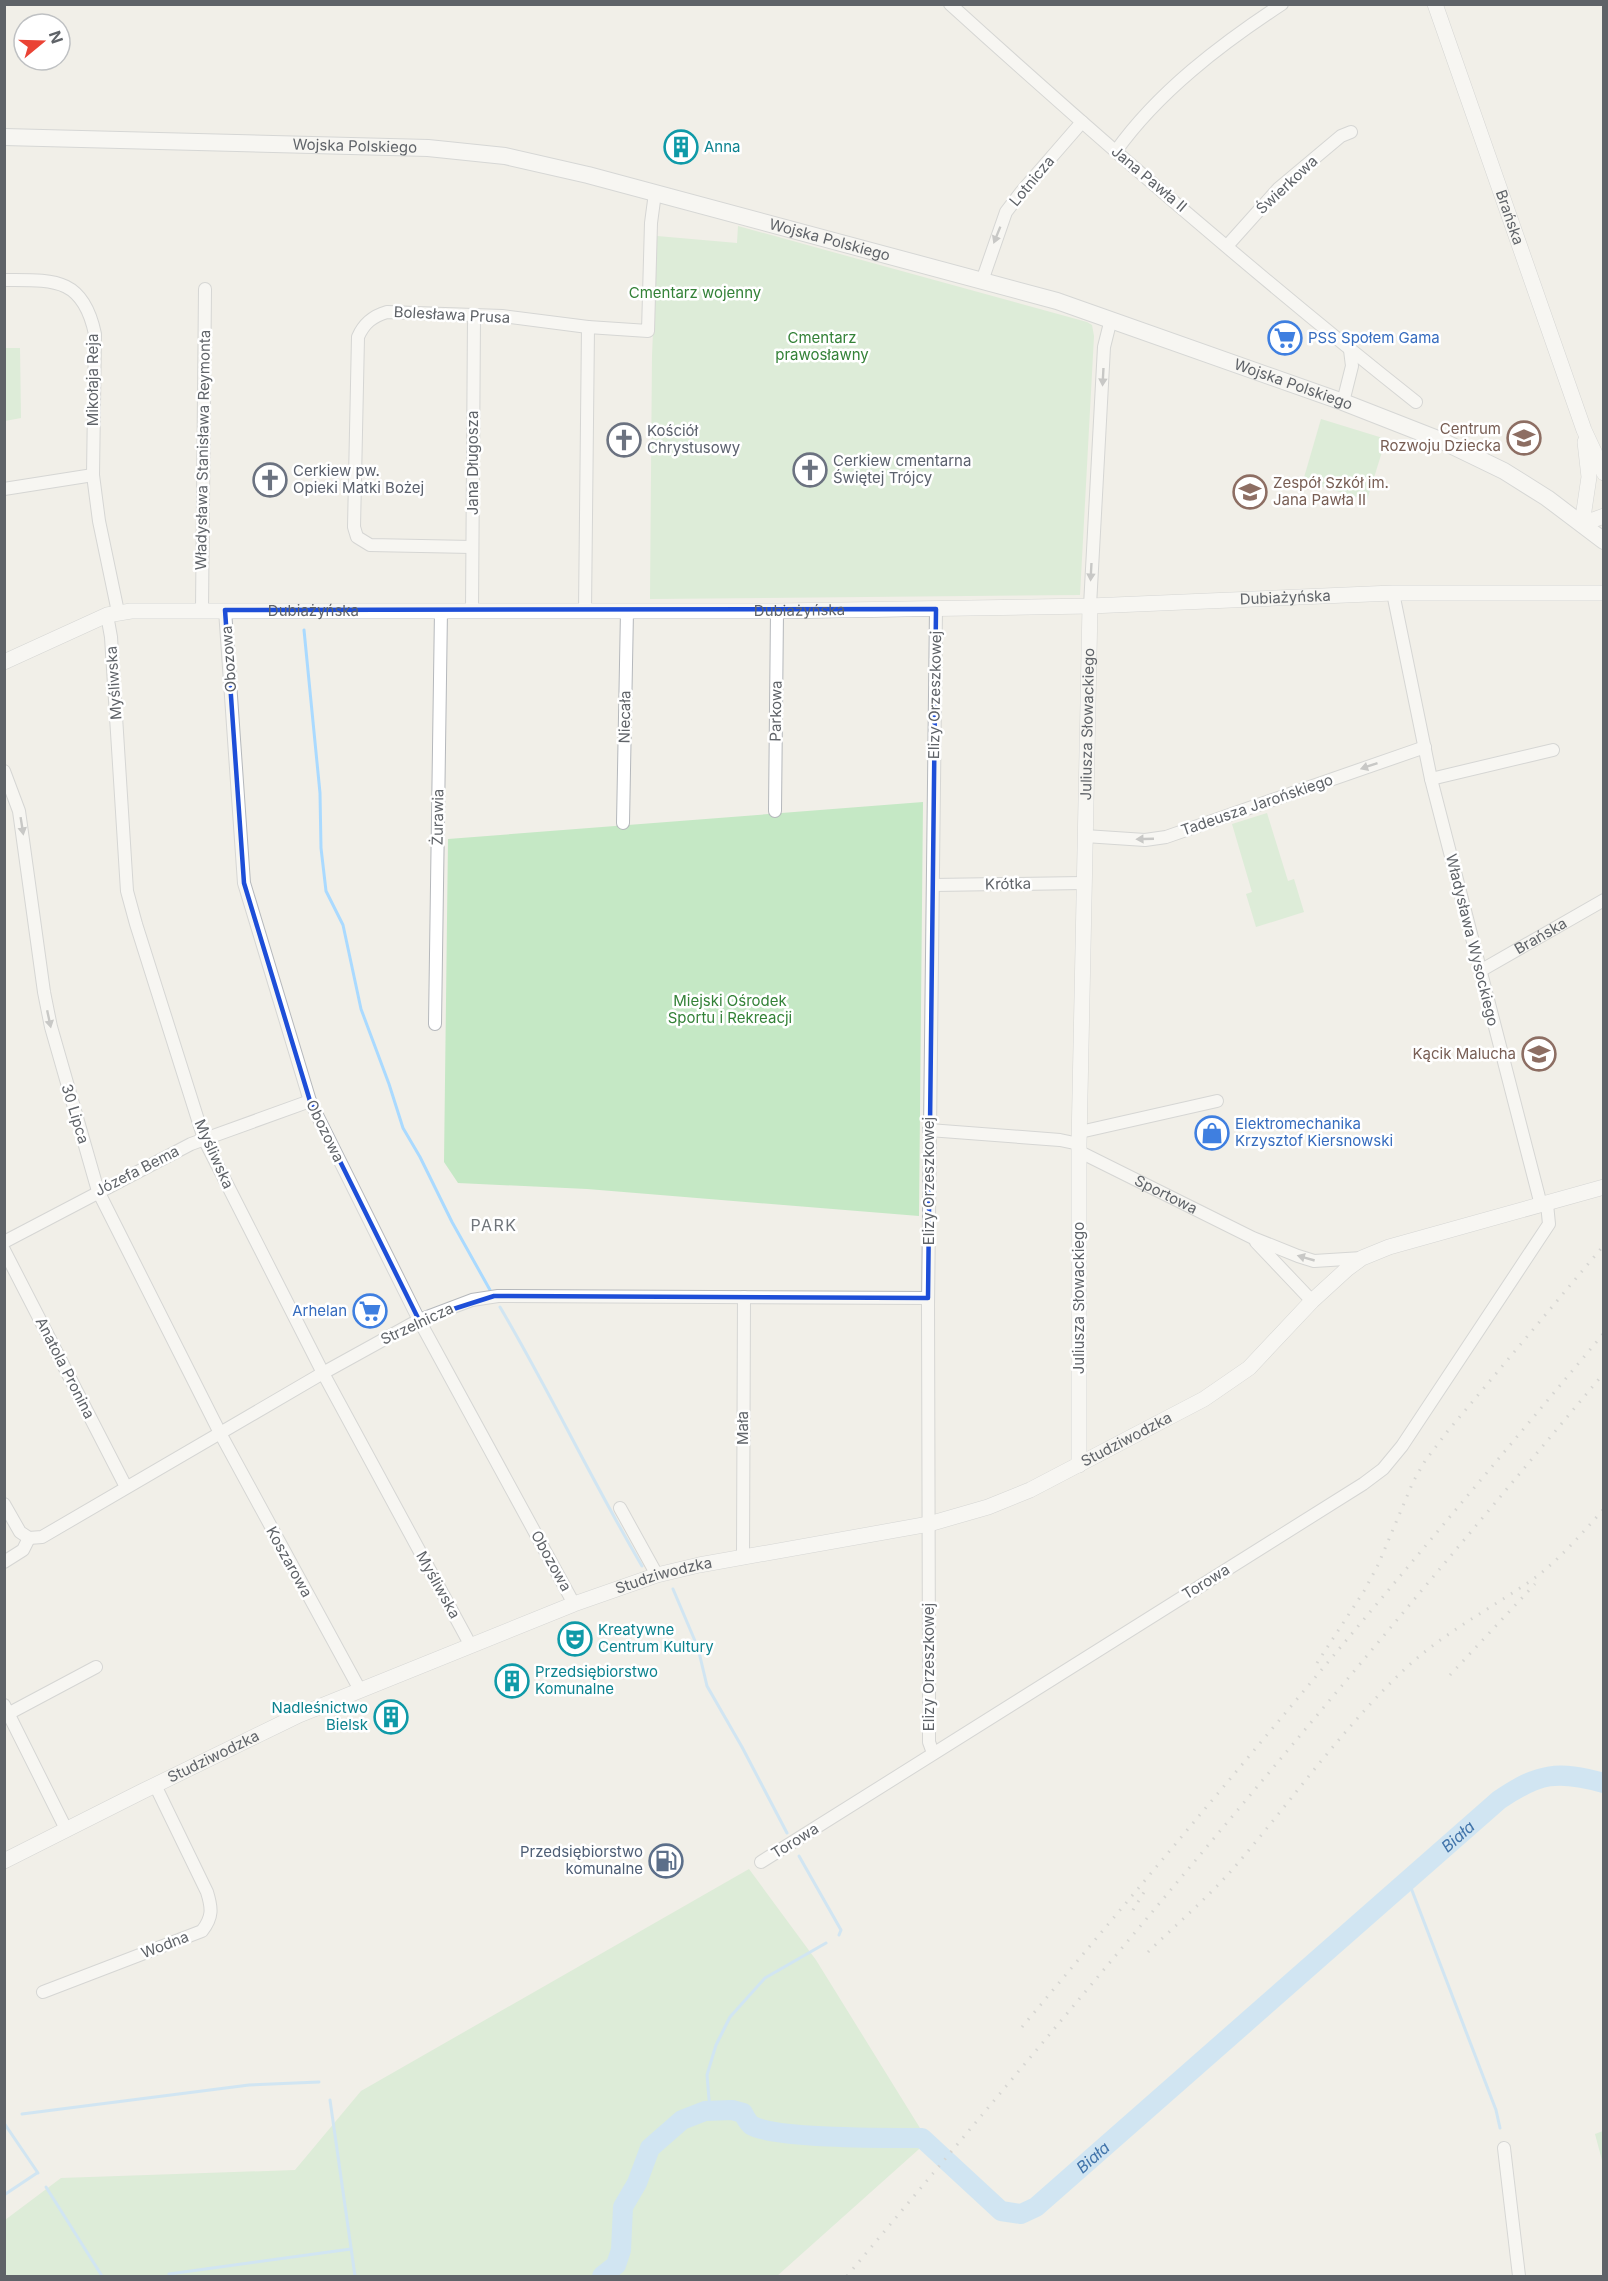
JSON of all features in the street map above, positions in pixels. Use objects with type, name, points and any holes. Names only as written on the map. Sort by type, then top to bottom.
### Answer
[{"type":"main road","name":"Wojska Polskiego","points":[[4,137],[450,149],[539,163],[1057,301],[1111,319],[1343,402],[1473,454],[1504,471],[1560,508],[1604,541]]},
{"type":"street","name":"Jana Pawła II","points":[[950,4],[1082,122],[1227,246],[1350,350],[1416,402]]},
{"type":"street","points":[[1116,151],[1147,113],[1207,58],[1241,31],[1282,4]]},
{"type":"street","name":"Brańska","points":[[1435,4],[1584,430],[1604,473]]},
{"type":"street","name":"Lotnicza","points":[[982,281],[1006,212],[1022,190],[1082,122]]},
{"type":"street","name":"Świerkowa","points":[[1227,246],[1279,188],[1341,136],[1351,132]]},
{"type":"street","name":"Bolesława Prusa","points":[[472,547],[370,545],[357,537],[354,527],[358,337],[362,328],[372,318],[387,312],[502,316],[648,332],[651,223],[655,193]]},
{"type":"street","name":"Mikołaja Reja","points":[[4,280],[48,280],[65,284],[80,297],[90,312],[95,334],[93,475],[112,614]]},
{"type":"street","name":"Władysława Stanisława Reymonta","points":[[202,610],[205,289]]},
{"type":"street","name":"Jana Długosza","points":[[471,610],[474,316]]},
{"type":"street","name":"Juliusza Słowackiego","points":[[1078,1465],[1080,1143],[1090,606],[1104,347],[1111,319]]},
{"type":"street","points":[[585,611],[588,327]]},
{"type":"street","points":[[1343,402],[1352,366],[1350,350]]},
{"type":"street","name":"Brańska","points":[[1582,524],[1584,497],[1589,477],[1584,430]]},
{"type":"street","points":[[4,489],[93,475]]},
{"type":"street","points":[[1560,508],[1584,497]]},
{"type":"street","points":[[1582,524],[1604,516]]},
{"type":"street","name":"Dubiażyńska","points":[[4,662],[112,614],[202,610],[777,611],[1090,606],[1393,593],[1604,593]]},
{"type":"street","name":"Władysława Wysockiego","points":[[1393,593],[1431,779],[1480,971],[1544,1205]]},
{"type":"street","name":"Elizy Orzeszkowej","points":[[933,1753],[929,1742],[928,1298],[936,609]]},
{"type":"street","name":"Obozowa","points":[[225,610],[244,883],[310,1101],[419,1320],[574,1604]]},
{"type":"street","name":"Żurawia","points":[[435,1024],[441,610]]},
{"type":"street","name":"Niecała","points":[[623,823],[627,611]]},
{"type":"street","name":"Parkowa","points":[[775,811],[777,611]]},
{"type":"street","name":"Myśliwska","points":[[112,614],[111,637],[127,891],[204,1139],[322,1373],[471,1646]]},
{"type":"street","name":"Tadeusza Jarońskiego","points":[[1085,836],[1145,840],[1166,837],[1425,747]]},
{"type":"street","points":[[1431,779],[1553,750]]},
{"type":"street","name":"30 Lipca","points":[[4,771],[19,811],[51,1027],[98,1191],[220,1433]]},
{"type":"street","name":"Krótka","points":[[933,885],[1084,884]]},
{"type":"street","name":"Brańska","points":[[1480,971],[1604,900]]},
{"type":"street","name":"Józefa Bema","points":[[4,1242],[191,1144],[310,1101]]},
{"type":"street","points":[[1080,1143],[1217,1101]]},
{"type":"street","name":"Sportowa","points":[[929,1130],[1080,1143],[1253,1239],[1314,1261],[1362,1258]]},
{"type":"street","name":"Sportowa","points":[[1253,1239],[1312,1301],[1362,1258],[1389,1247],[1604,1187]]},
{"type":"street","name":"Torowa","points":[[761,1862],[1363,1484],[1383,1469],[1402,1446],[1549,1224],[1544,1205]]},
{"type":"street","name":"Anatola Pronina","points":[[4,1250],[126,1487]]},
{"type":"street","name":"Strzelnicza","points":[[4,1562],[23,1550],[29,1538],[42,1537],[322,1373],[419,1320],[472,1300],[494,1296],[928,1298]]},
{"type":"street","name":"Mała","points":[[743,1558],[744,1297]]},
{"type":"street","name":"Studziwodzka","points":[[4,1861],[299,1715],[574,1604],[657,1575],[929,1524],[988,1507],[1030,1490],[1204,1399],[1227,1384],[1249,1368],[1312,1301]]},
{"type":"street","name":"Koszarowa","points":[[220,1433],[360,1690]]},
{"type":"street","points":[[4,1504],[20,1532],[29,1538]]},
{"type":"street","points":[[620,1508],[657,1575]]},
{"type":"street","points":[[66,1829],[6,1711],[96,1667]]},
{"type":"street","name":"Wodna","points":[[43,1992],[202,1931],[211,1920],[207,1892],[155,1785]]},
{"type":"street","points":[[1504,2148],[1519,2277]]},
{"type":"highlighted area","points":[[936,609],[928,1298],[494,1296],[419,1320],[310,1101],[244,883],[225,610]]},
{"type":"green space","points":[[738,226],[1092,325],[1094,336],[1080,595],[650,599],[652,356],[657,236],[737,243]]},
{"type":"green space","points":[[4,348],[20,348],[21,418],[5,421]]},
{"type":"green space","points":[[1321,419],[1386,439],[1367,500],[1303,481]]},
{"type":"green space","name":"Miejski Ośrodek Sportu i Rekreacji","points":[[923,802],[919,1216],[587,1189],[458,1183],[444,1162],[448,839]]},
{"type":"green space","points":[[1267,813],[1288,881],[1294,879],[1304,912],[1256,927],[1246,894],[1252,892],[1232,824]]},
{"type":"green space","points":[[749,1869],[816,1960],[928,2141],[777,2276],[5,2276],[5,2220],[61,2178],[295,2170],[361,2091]]},
{"type":"green space","points":[[1604,2131],[1603,2164],[1595,2134]]},
{"type":"waterway","points":[[304,630],[320,793],[321,848],[326,891],[343,925],[361,1009],[403,1128],[490,1290]]},
{"type":"waterway","points":[[500,1307],[642,1566]]},
{"type":"waterway","points":[[673,1589],[698,1648],[707,1686],[787,1833]]},
{"type":"waterway","name":"Biała","points":[[602,2276],[616,2265],[621,2250],[623,2207],[637,2183],[650,2148],[682,2120],[705,2111],[732,2110],[743,2113],[751,2125],[763,2130],[783,2133],[833,2137],[922,2138],[1001,2211],[1021,2214],[1036,2207],[1499,1800],[1526,1784],[1549,1776],[1573,1776],[1604,1783]]},
{"type":"waterway","points":[[799,1856],[841,1930],[839,1935]]},
{"type":"waterway","points":[[1408,1880],[1496,2110],[1500,2128]]},
{"type":"waterway","points":[[710,2111],[707,2075],[716,2045],[730,2017],[765,1978],[826,1943]]},
{"type":"waterway","points":[[22,2114],[249,2085],[319,2082]]},
{"type":"waterway","points":[[330,2100],[355,2276]]},
{"type":"waterway","points":[[4,2123],[38,2173]]},
{"type":"waterway","points":[[4,2195],[37,2173]]},
{"type":"waterway","points":[[46,2187],[102,2276]]},
{"type":"waterway","points":[[169,2274],[351,2249]]},
{"type":"railway","points":[[1317,1663],[1364,1591],[1378,1565],[1413,1482],[1425,1461],[1604,1245]]},
{"type":"railway","points":[[1022,2027],[1604,1333]]},
{"type":"railway","points":[[847,2276],[1604,1373]]},
{"type":"railway","points":[[1148,1952],[1232,1870],[1338,1740],[1383,1690],[1421,1655],[1550,1566],[1604,1509]]},
{"type":"railway","points":[[1450,1675],[1535,1584]]},
{"type":"railway","points":[[1133,1910],[1146,1889]]},
{"type":"place","name":"Anna","points":[[681,147]]},
{"type":"place","name":"PSS Społem Gama","points":[[1285,338]]},
{"type":"place","name":"Centrum Rozwoju Dziecka","points":[[1524,438]]},
{"type":"place","name":"Kościół Chrystusowy","points":[[624,440]]},
{"type":"place","name":"Cerkiew cmentarna Świętej Trójcy","points":[[810,470]]},
{"type":"place","name":"Cerkiew pw. Opieki Matki Bożej","points":[[270,480]]},
{"type":"place","name":"Zespół Szkół im. Jana Pawła II","points":[[1250,492]]},
{"type":"place","name":"Kącik Malucha","points":[[1539,1054]]},
{"type":"place","name":"Elektromechanika Krzysztof Kiersnowski","points":[[1212,1133]]},
{"type":"place","name":"Arhelan","points":[[370,1311]]},
{"type":"place","name":"Kreatywne Centrum Kultury","points":[[575,1639]]},
{"type":"place","name":"Przedsiębiorstwo Komunalne","points":[[512,1681]]},
{"type":"place","name":"Nadleśnictwo Bielsk","points":[[391,1717]]},
{"type":"place","name":"Przedsiębiorstwo komunalne","points":[[666,1861]]},
{"type":"district","name":"PARK","points":[[494,1225]]},
{"type":"park label","name":"Cmentarz wojenny","points":[[695,293]]},
{"type":"park label","name":"Cmentarz prawosławny","points":[[822,346]]}]
